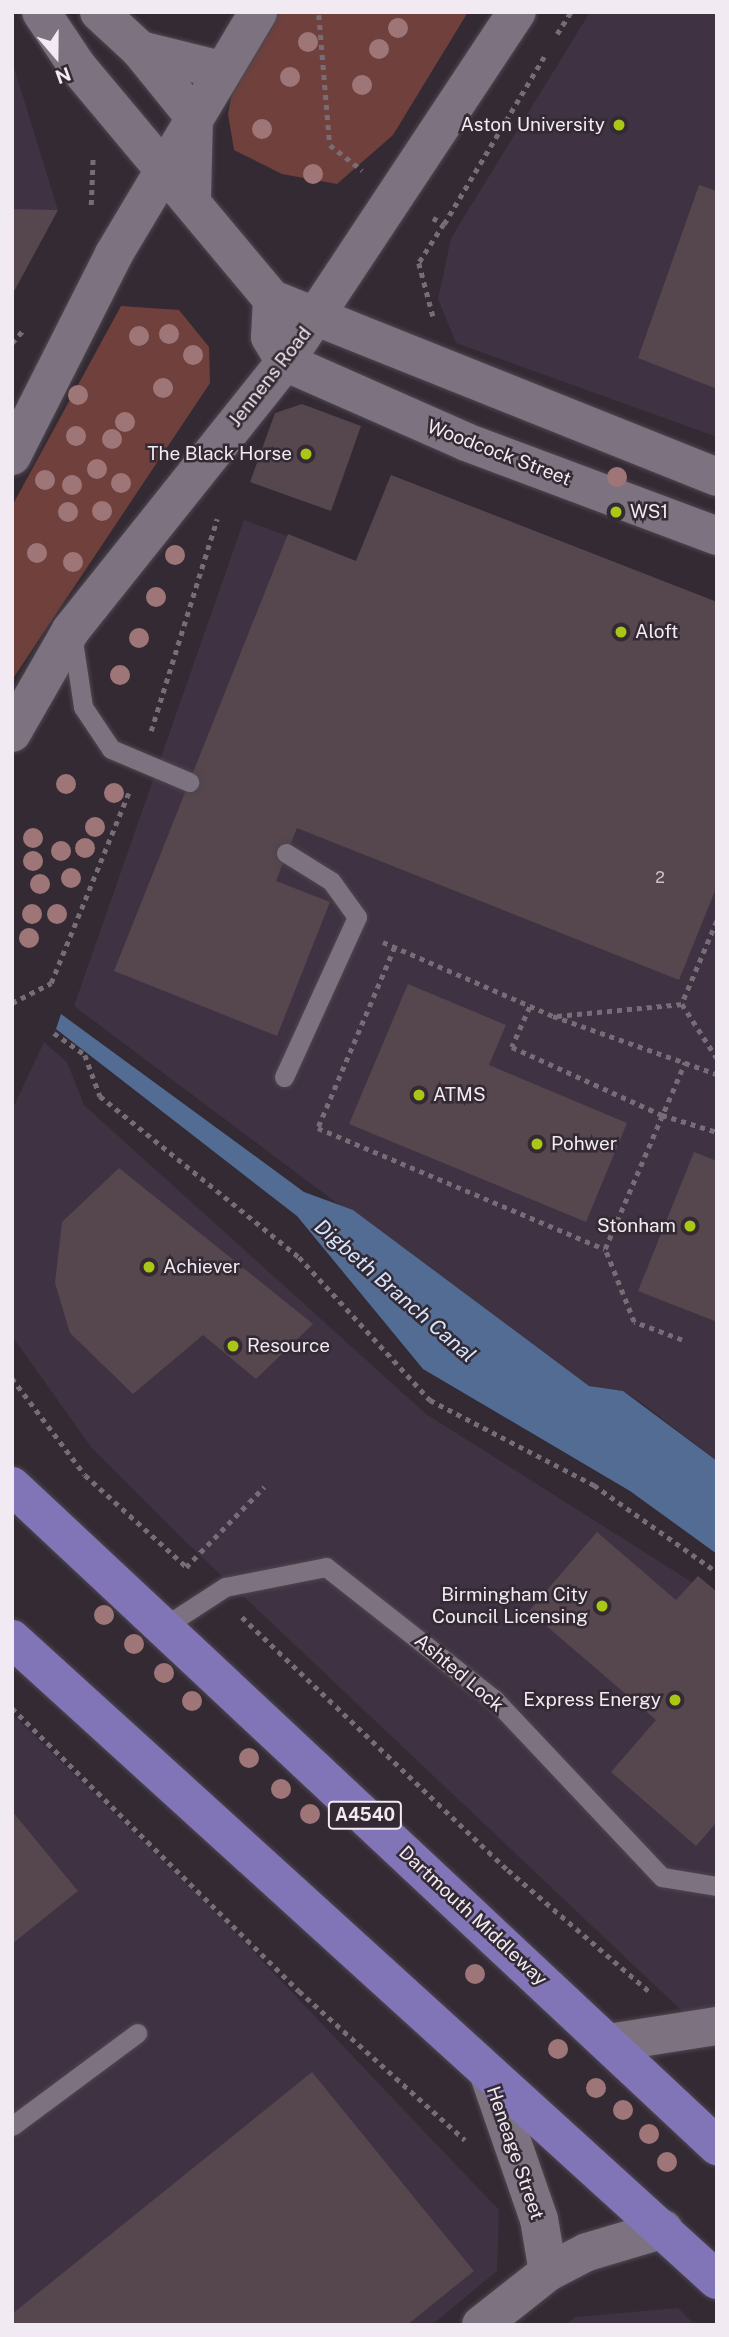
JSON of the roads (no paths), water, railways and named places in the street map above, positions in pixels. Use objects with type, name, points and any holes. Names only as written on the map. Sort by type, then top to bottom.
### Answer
[{"type":"highway","name":"Dartmouth Middleway","points":[[12,1486],[165,1626],[717,2146]]},
{"type":"highway","points":[[12,1639],[255,1854],[489,2076],[664,2229],[717,2280]]},
{"type":"street","points":[[41,12],[164,169],[272,299],[319,313],[502,394],[717,477]]},
{"type":"street","points":[[99,12],[140,50],[194,117],[192,200]]},
{"type":"street","points":[[12,456],[164,169],[258,12]]},
{"type":"street","name":"Jennens Road","points":[[12,733],[71,630],[285,362],[397,197],[517,12]]},
{"type":"street","points":[[140,50],[221,70]]},
{"type":"street","points":[[272,299],[270,337],[285,362]]},
{"type":"street","name":"Woodcock Street","points":[[285,362],[466,442],[717,536]]},
{"type":"street","points":[[608,2043],[705,2028]]},
{"type":"street","name":"Heneage Street","points":[[489,2076],[539,2219],[548,2272]]},
{"type":"street","points":[[481,2325],[548,2272],[587,2252],[664,2229]]},
{"type":"lane","points":[[71,630],[83,707],[111,749],[189,782]]},
{"type":"lane","points":[[284,1077],[357,917],[347,897],[286,853]]},
{"type":"lane","name":"Ashted Lock","points":[[165,1626],[215,1593],[326,1567],[494,1699],[662,1877],[717,1886]]},
{"type":"lane","points":[[12,2126],[137,2033]]},
{"type":"water","name":"Digbeth Branch Canal","points":[[61,1014],[304,1192],[353,1210],[589,1386],[623,1391],[717,1461],[717,1554],[630,1491],[423,1369],[297,1216],[56,1029]]},
{"type":"place","name":"Aston University","points":[[619,125]]},
{"type":"place","name":"The Black Horse","points":[[306,454]]},
{"type":"place","name":"WS1","points":[[616,512]]},
{"type":"place","name":"Aloft","points":[[621,632]]},
{"type":"place","name":"ATMS","points":[[419,1095]]},
{"type":"place","name":"Pohwer","points":[[537,1144]]},
{"type":"place","name":"Stonham","points":[[690,1226]]},
{"type":"place","name":"Achiever","points":[[149,1267]]},
{"type":"place","name":"Resource","points":[[233,1346]]},
{"type":"place","name":"Birmingham City Council Licensing","points":[[602,1606]]},
{"type":"place","name":"Express Energy","points":[[675,1700]]}]
